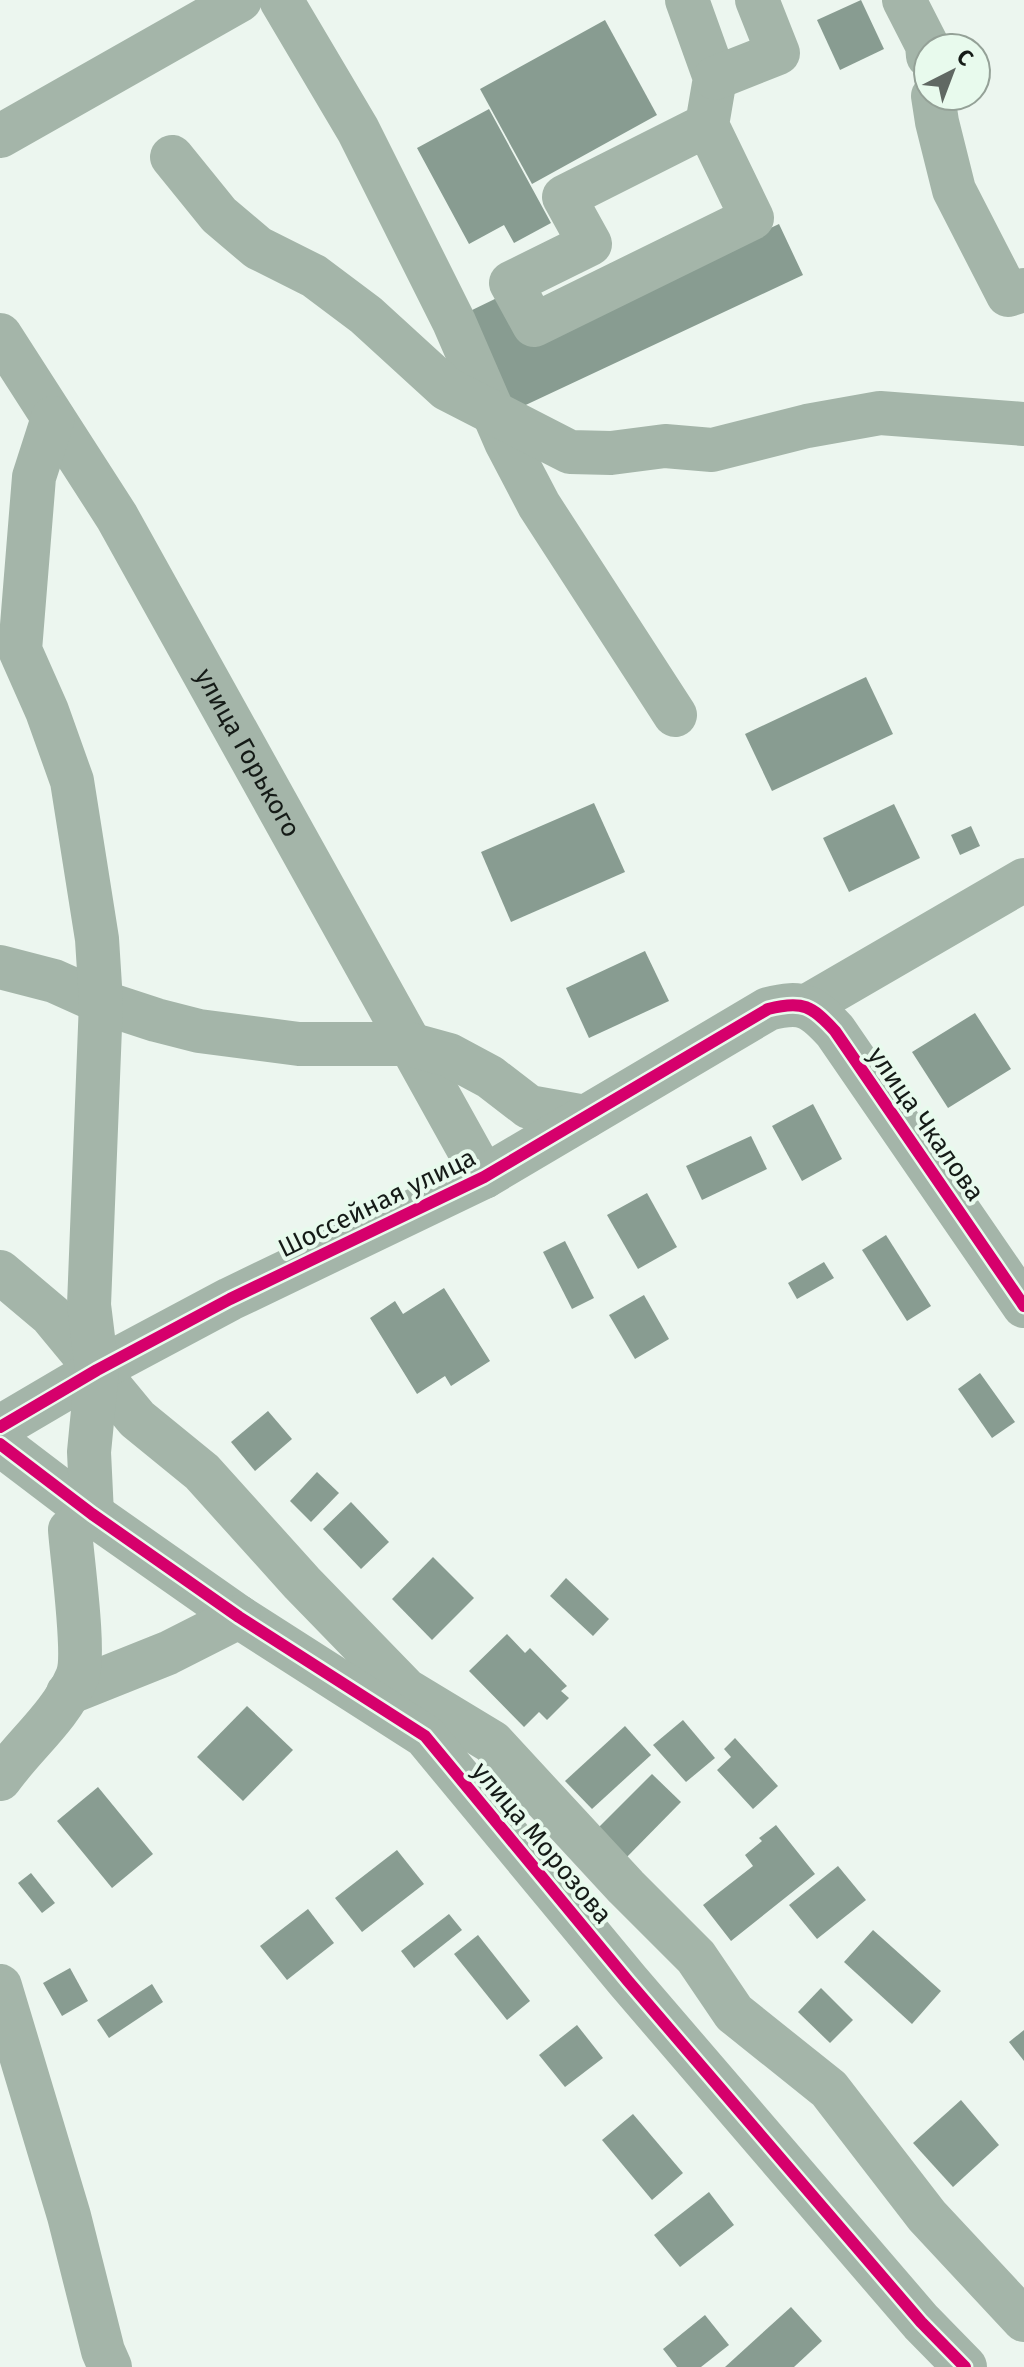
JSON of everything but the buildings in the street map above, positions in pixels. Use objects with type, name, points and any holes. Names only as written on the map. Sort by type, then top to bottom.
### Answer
[{"type":"street","points":[[0,136],[240,0]]},
{"type":"street","points":[[281,0],[358,130],[454,322],[492,411],[539,505],[675,715]]},
{"type":"street","points":[[687,0],[715,78],[707,125],[752,218],[534,325],[511,283],[590,244],[564,197],[707,125]]},
{"type":"street","points":[[715,78],[778,53],[757,0]]},
{"type":"street","points":[[904,0],[920,32]]},
{"type":"street","points":[[937,112],[954,190],[1008,295],[1024,290]]},
{"type":"street","points":[[172,157],[219,215],[258,248],[314,276],[366,315],[447,389],[570,452],[611,453],[665,446],[712,450],[807,426],[880,413],[1024,424]]},
{"type":"street","name":"улица Горького","points":[[0,335],[117,517],[484,1177]]},
{"type":"street","points":[[0,1779],[48,1725],[79,1674],[79,1634],[70,1530],[92,1514],[89,1452],[97,1370],[89,1305],[101,1002],[97,939],[72,781],[47,711],[20,650],[34,477],[53,418]]},
{"type":"street","name":"Шоссейная улица","points":[[0,1427],[97,1370],[230,1299],[484,1177],[585,1117],[1024,880]]},
{"type":"street","points":[[0,967],[54,981],[101,1002],[199,1031],[299,1044],[409,1044],[449,1055],[490,1077],[529,1107],[585,1117]]},
{"type":"street","name":"улица Чкалова","points":[[788,1007],[820,1014],[835,1031],[1024,1306]]},
{"type":"street","points":[[0,1272],[51,1315],[137,1419],[202,1472],[302,1583],[406,1690],[492,1742],[626,1887],[696,1957],[734,2013],[829,2089],[927,2216],[1024,2320]]},
{"type":"street","name":"улица Морозова","points":[[0,1444],[92,1514],[239,1617],[425,1736],[638,1993],[921,2322],[965,2367]]},
{"type":"street","points":[[68,1693],[168,1653],[239,1617]]},
{"type":"street","points":[[0,1986],[69,2216],[103,2351],[110,2367]]},
{"type":"cycle path","points":[[0,1427],[97,1370],[230,1299],[484,1177],[768,1009],[790,1005],[813,1011],[835,1031],[1024,1306]]},
{"type":"cycle path","points":[[0,1444],[92,1514],[239,1617],[425,1736],[628,1981],[921,2322],[965,2367]]}]
